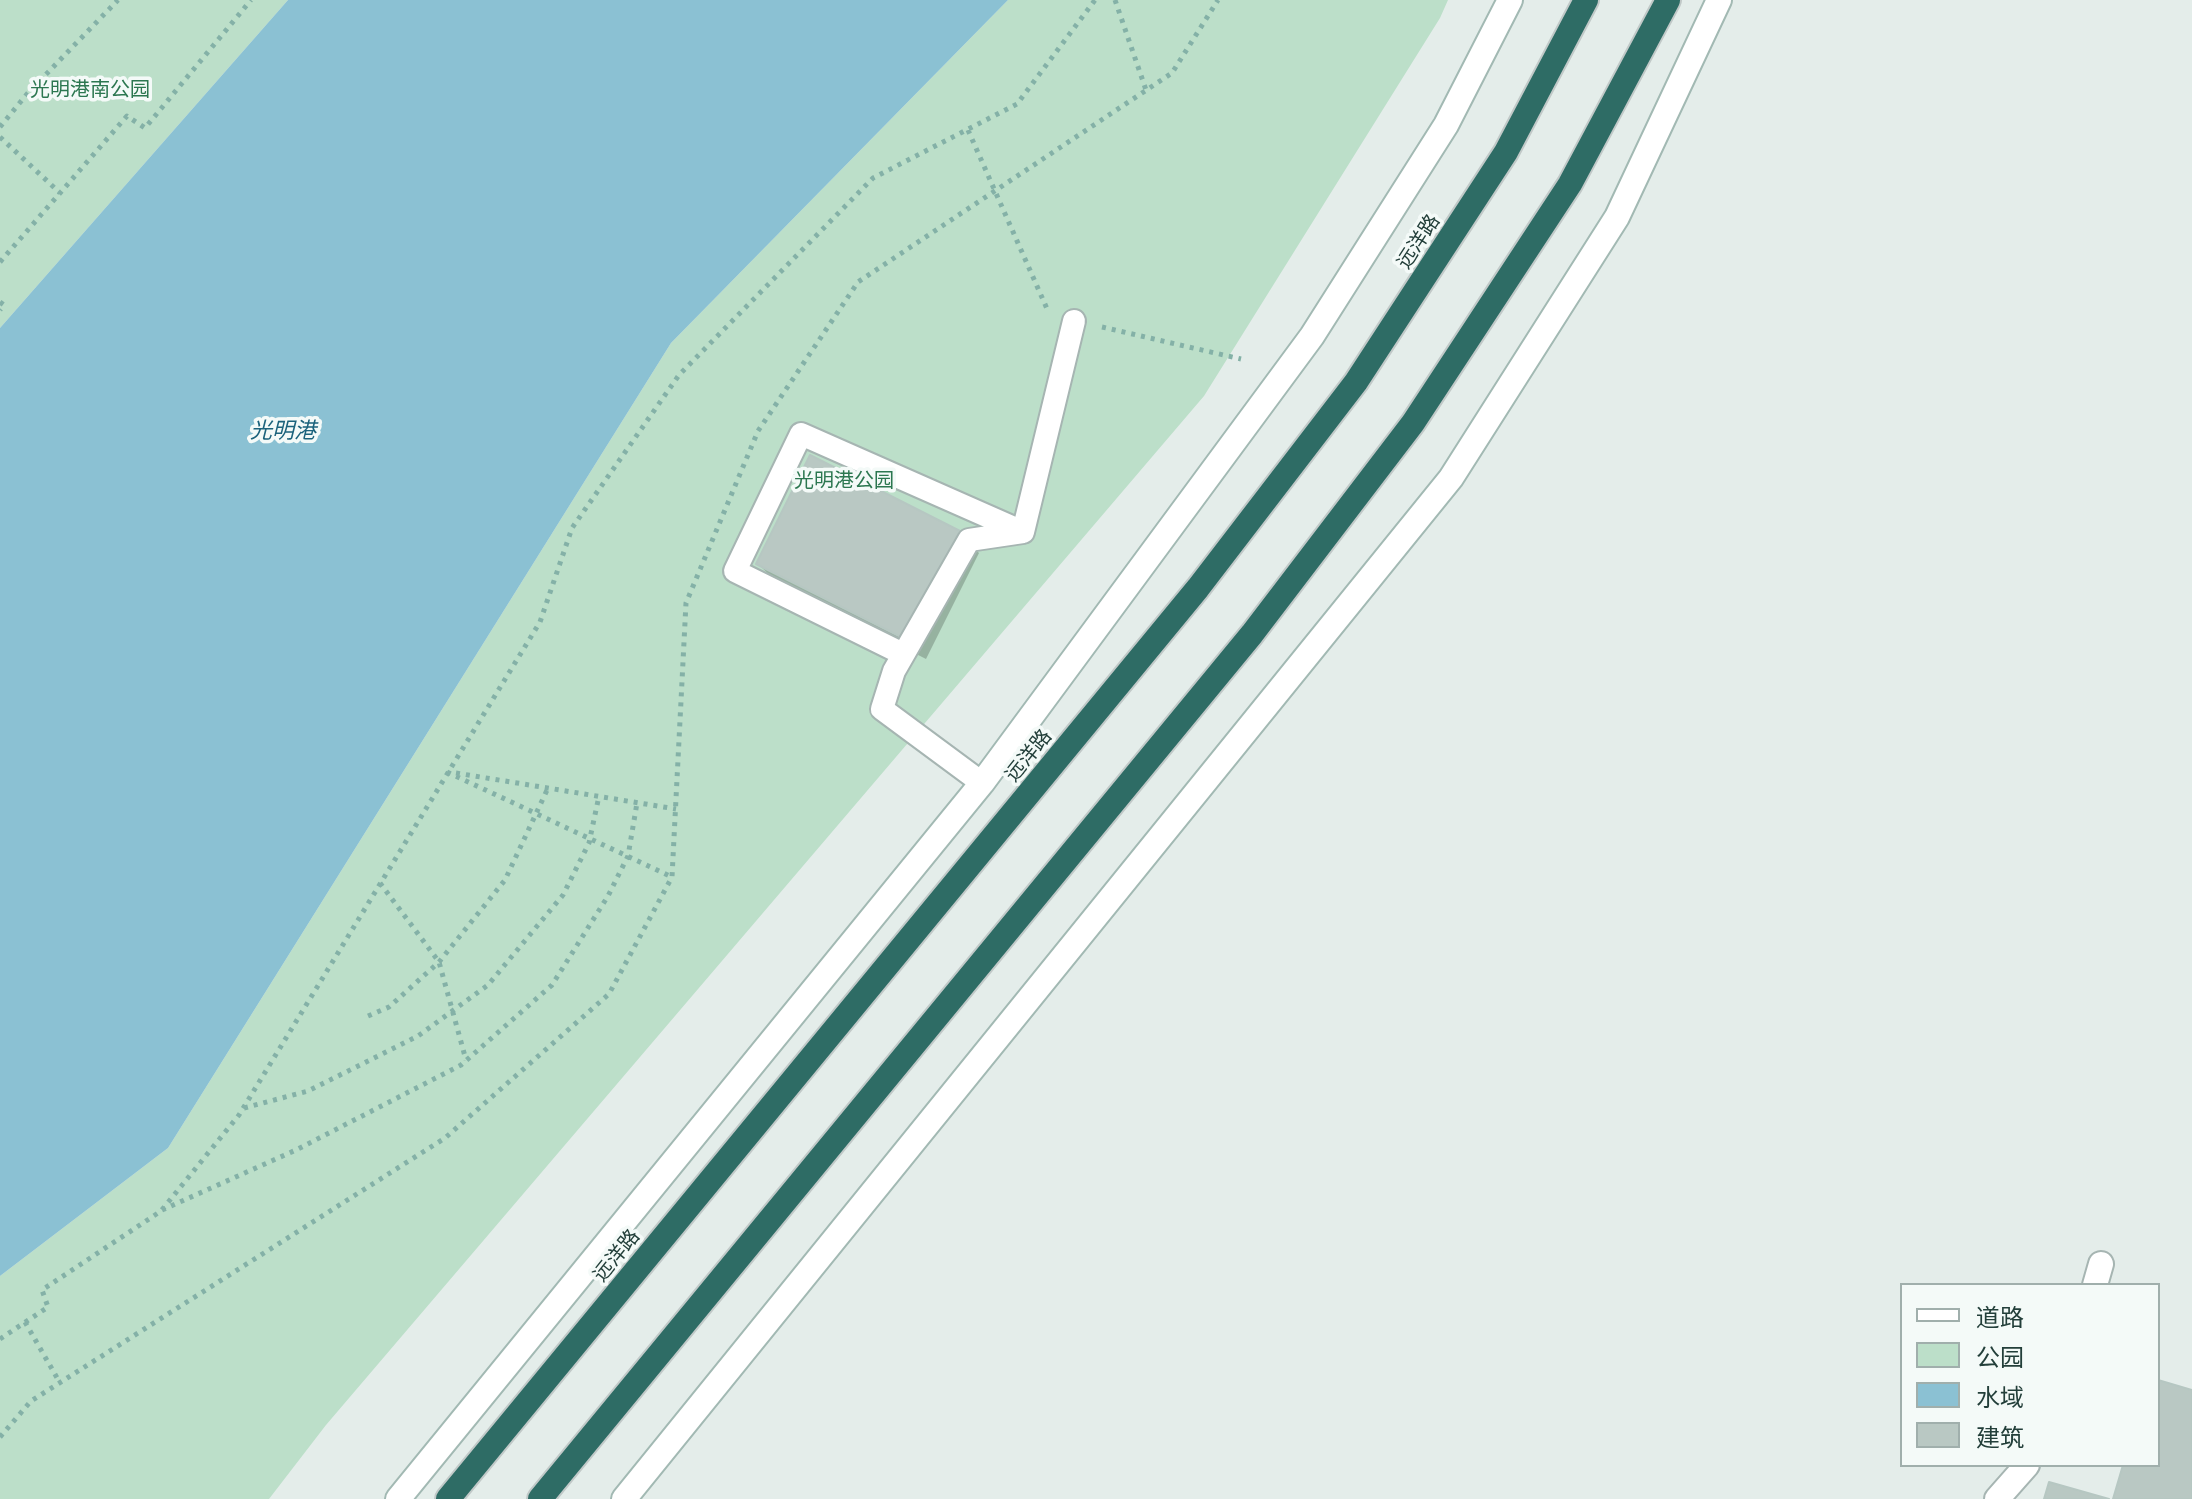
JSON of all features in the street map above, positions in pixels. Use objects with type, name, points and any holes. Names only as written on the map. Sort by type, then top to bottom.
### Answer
[{"type":"highway","name":"远洋路","points":[[448,1499],[1198,588],[1356,382],[1506,152],[1586,0]]},
{"type":"highway","points":[[540,1499],[1252,634],[1403,436],[1570,184],[1668,0]]},
{"type":"main road","points":[[398,1499],[982,783],[1312,336],[1446,125],[1510,0]]},
{"type":"main road","points":[[624,1499],[1451,478],[1617,217],[1719,0]]},
{"type":"main road","points":[[1997,1499],[2025,1467]]},
{"type":"lane","points":[[1023,532],[1074,321]]},
{"type":"lane","points":[[903,654],[735,571],[801,434],[1023,532]]},
{"type":"lane","points":[[982,783],[882,709],[894,671],[969,540],[1023,532]]},
{"type":"path","points":[[0,127],[27,94],[118,0]]},
{"type":"path","points":[[0,262],[127,116],[145,128],[251,0]]},
{"type":"path","points":[[161,1211],[243,1108],[540,622],[572,528],[679,375],[873,178],[1017,104],[1095,0]]},
{"type":"path","points":[[1115,0],[1146,90]]},
{"type":"path","points":[[0,1437],[31,1401],[445,1138],[609,994],[672,877],[686,603],[758,431],[858,282],[1172,73],[1218,0]]},
{"type":"path","points":[[968,129],[1050,316],[1241,359]]},
{"type":"path","points":[[0,137],[60,193]]},
{"type":"path","points":[[0,302],[4,305],[0,310]]},
{"type":"path","points":[[447,772],[676,809]]},
{"type":"path","points":[[447,772],[672,877]]},
{"type":"path","points":[[368,1016],[389,1007],[439,962],[505,880],[548,788]]},
{"type":"path","points":[[243,1108],[308,1091],[418,1036],[488,985],[563,895],[590,838],[599,796]]},
{"type":"path","points":[[0,1339],[48,1307],[42,1290],[161,1211],[296,1150],[466,1060],[552,985],[608,896],[628,856],[637,803]]},
{"type":"path","points":[[380,883],[439,962],[466,1060]]},
{"type":"path","points":[[25,1322],[60,1383]]},
{"type":"green space","name":"光明港南公园","points":[[0,0],[288,0],[0,328]]},
{"type":"green space","name":"光明港公园","points":[[1008,0],[1448,0],[1440,18],[1204,396],[326,1425],[269,1499],[0,1499],[0,1276],[168,1148],[671,343]]},
{"type":"water","name":"光明港","points":[[288,0],[1008,0],[671,343],[168,1148],[0,1276],[0,328]]},
{"type":"building","points":[[810,455],[960,531],[905,639],[756,564]]},
{"type":"building","points":[[2160,1381],[2192,1390],[2192,1499],[2113,1499],[2122,1467],[2160,1467]]},
{"type":"building","points":[[2049,1482],[2109,1499],[2044,1499]]}]
